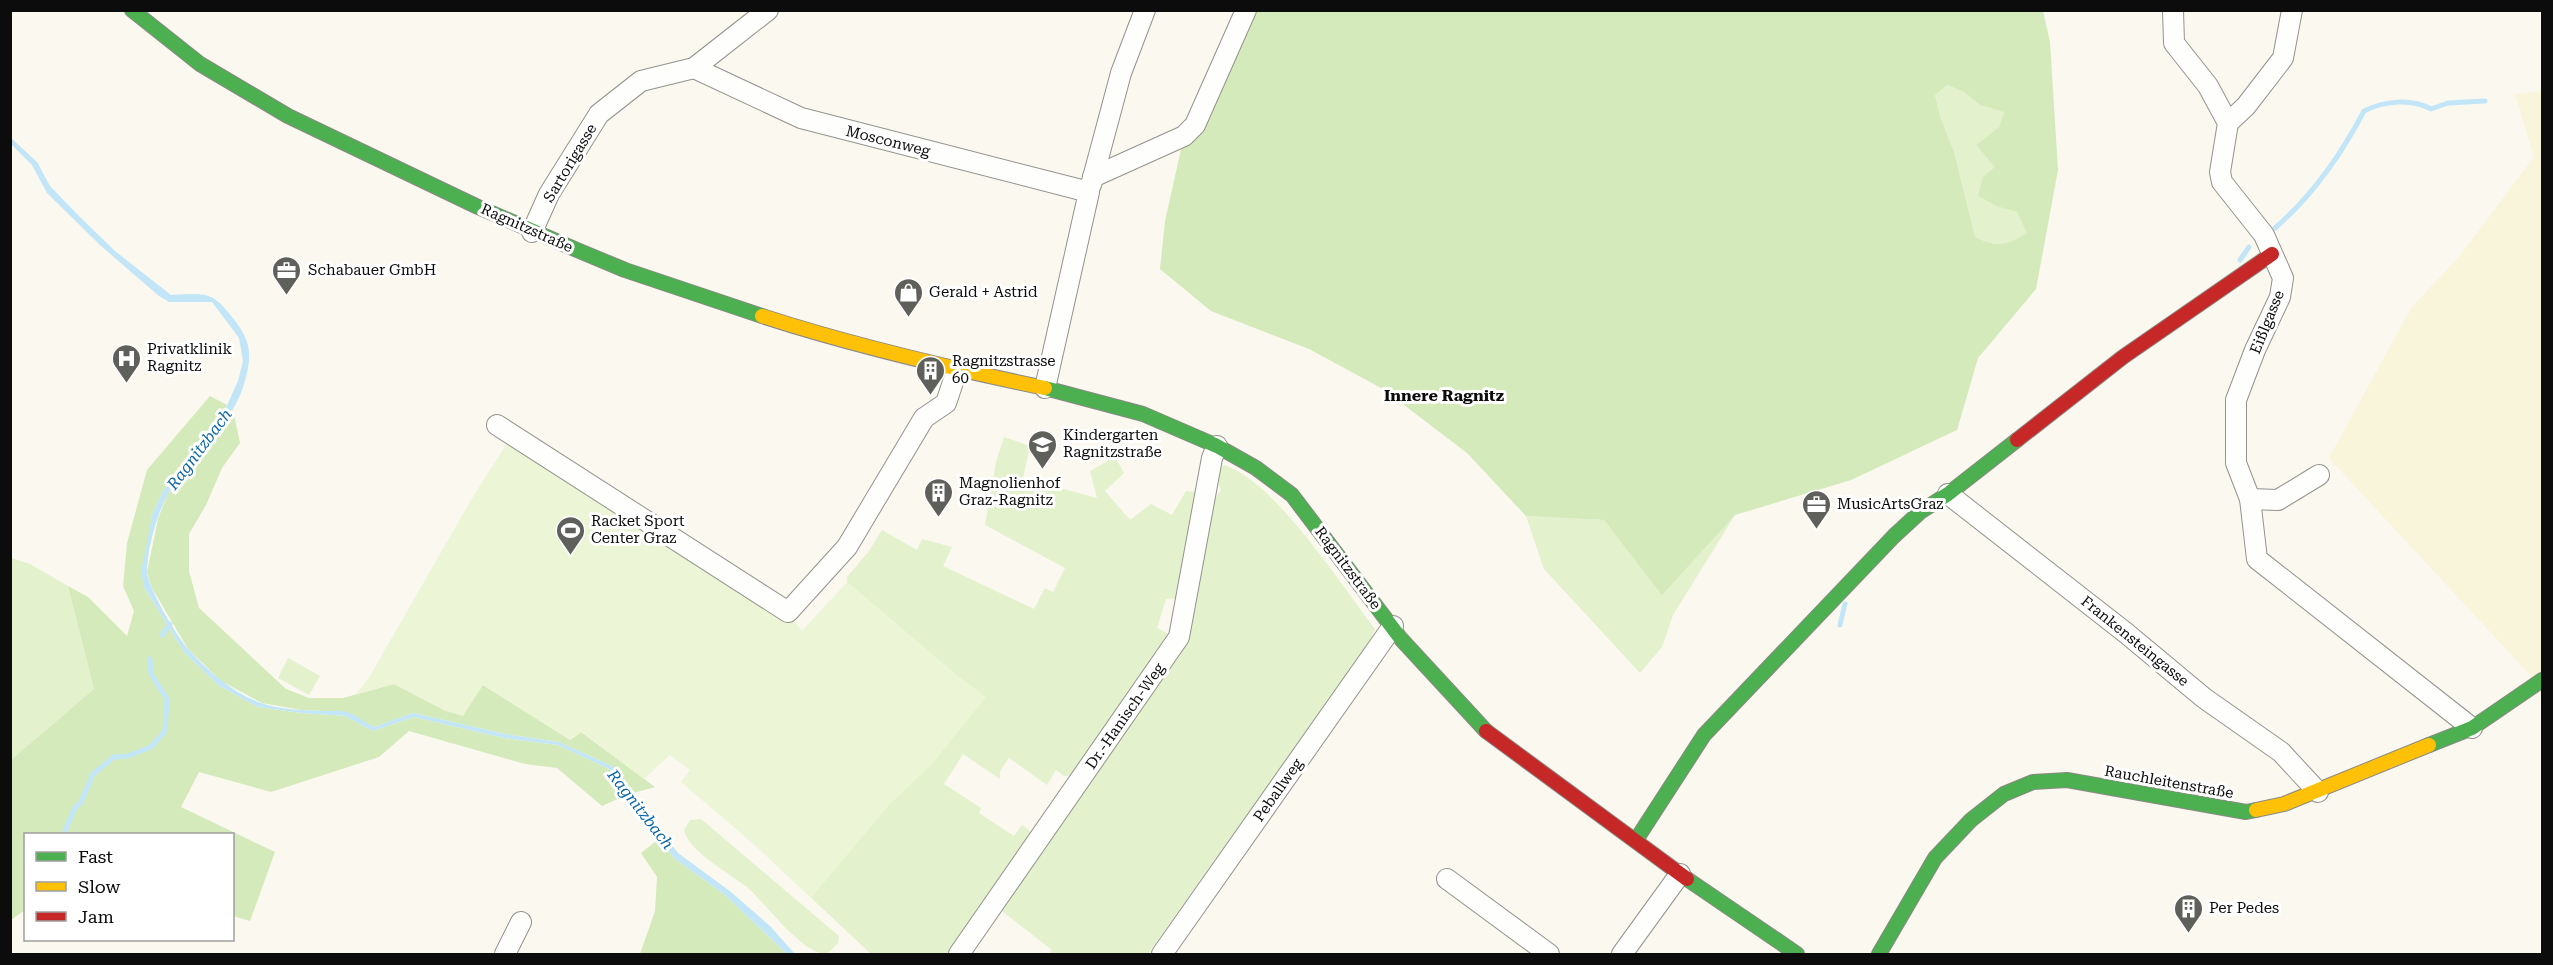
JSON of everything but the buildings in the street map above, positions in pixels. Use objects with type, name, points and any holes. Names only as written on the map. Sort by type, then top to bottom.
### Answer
[{"type":"main road","name":"Ragnitzstraße","points":[[132,10],[200,64],[288,116],[532,232],[625,270],[801,328],[957,370],[1045,388],[1143,414],[1217,446],[1256,468],[1292,495],[1426,667],[1484,729],[1680,874],[1797,954]]},
{"type":"main road","points":[[1636,840],[1704,735],[1894,536],[1920,512],[1948,494],[2123,357],[2272,254]]},
{"type":"main road","name":"Rauchleitenstraße","points":[[1879,954],[1935,858],[1971,820],[2004,794],[2033,782],[2067,780],[2246,812],[2284,804],[2318,792],[2472,728],[2542,680]]},
{"type":"street","name":"Sartorigasse","points":[[532,232],[549,194],[599,114],[641,81],[694,68],[768,10]]},
{"type":"street","points":[[1045,388],[1091,185],[1121,73],[1145,10]]},
{"type":"street","points":[[1091,185],[1184,136],[1195,125],[1246,10]]},
{"type":"street","points":[[2173,10],[2174,43],[2208,86],[2228,123],[2247,106],[2283,58],[2292,10]]},
{"type":"street","name":"Mosconweg","points":[[694,68],[801,118],[1091,185]]},
{"type":"street","name":"Eißlgasse","points":[[2228,123],[2220,172],[2222,182],[2264,235],[2283,278],[2280,297],[2255,350],[2236,400],[2236,463],[2250,499],[2257,559],[2472,728]]},
{"type":"street","points":[[497,425],[788,612],[847,547],[924,418],[946,403],[957,370]]},
{"type":"street","name":"Dr.-Hanisch-Weg","points":[[959,954],[1179,637],[1212,458],[1217,446]]},
{"type":"street","points":[[2250,499],[2278,500],[2319,475]]},
{"type":"street","name":"Frankensteingasse","points":[[1948,494],[2126,633],[2204,698],[2281,752],[2318,792]]},
{"type":"street","name":"Peballweg","points":[[1162,954],[1393,626]]},
{"type":"street","points":[[1622,954],[1680,874]]},
{"type":"street","points":[[1447,879],[1549,954]]},
{"type":"street","points":[[505,954],[521,922]]},
{"type":"shaded area","points":[[2542,91],[2542,671],[2533,678],[2329,458],[2412,307],[2459,257],[2534,157],[2515,94]]},
{"type":"green space","points":[[1257,11],[2043,11],[2050,42],[2058,170],[2036,289],[1978,358],[1957,430],[1851,480],[1735,515],[1662,595],[1604,520],[1526,516],[1467,453],[1383,389],[1309,349],[1211,311],[1160,269],[1165,221],[1184,136],[1235,58]],"holes":[[[1947,85],[1964,92],[1980,105],[2004,112],[1999,127],[1976,145],[1995,167],[1983,177],[1978,196],[1999,207],[2017,212],[2027,233],[2002,244],[1990,243],[1975,237],[1954,152],[1941,119],[1935,95]]]},
{"type":"green space","points":[[1947,85],[1964,92],[1980,105],[2004,112],[1999,127],[1976,145],[1995,167],[1999,207],[2017,212],[2028,233],[2015,240],[1997,244],[1975,237],[1954,152],[1941,119],[1935,95]]},
{"type":"green space","points":[[210,396],[227,405],[217,423],[163,491],[152,515],[144,587],[184,652],[218,685],[258,707],[345,716],[373,731],[414,717],[504,738],[558,745],[609,769],[629,794],[602,806],[557,768],[525,764],[409,731],[379,757],[271,792],[199,772],[181,807],[275,852],[250,921],[234,916],[234,833],[24,833],[24,911],[11,920],[11,760],[94,689],[68,586],[88,597],[127,636],[134,611],[123,586],[127,543],[147,470]]},
{"type":"green space","points":[[233,410],[240,443],[222,468],[206,505],[189,534],[189,571],[199,608],[286,689],[309,698],[343,698],[394,684],[446,711],[483,685],[570,740],[581,732],[655,787],[633,793],[612,766],[559,742],[505,734],[413,713],[374,727],[346,712],[301,710],[262,703],[221,681],[188,649],[152,588],[147,572],[158,519],[167,495],[222,428]]},
{"type":"green space","points":[[1004,437],[1030,446],[1023,478],[1097,498],[1090,471],[1115,457],[1124,473],[1105,491],[1130,520],[1151,504],[1172,515],[1186,491],[1196,492],[1180,598],[1166,599],[1157,628],[1170,635],[1077,775],[1064,776],[1056,770],[1047,785],[1009,758],[1000,771],[1000,779],[963,754],[944,784],[981,808],[979,813],[1014,836],[1022,825],[1032,833],[950,954],[871,954],[757,847],[954,673],[847,582],[847,577],[869,551],[882,530],[917,550],[922,539],[952,547],[943,566],[1034,609],[1045,588],[1053,592],[1065,568],[985,525],[996,462]]},
{"type":"green space","name":"Racket Sport Center Graz","points":[[507,443],[788,612],[802,631],[847,582],[954,673],[986,697],[932,764],[890,804],[811,898],[757,847],[681,782],[690,770],[670,755],[644,779],[582,732],[570,740],[483,685],[463,716],[446,711],[394,684],[356,694],[370,676],[471,500]]},
{"type":"green space","points":[[1224,465],[1244,475],[1285,512],[1326,562],[1375,629],[1368,644],[1148,954],[1049,954],[1052,950],[1002,911],[1062,819],[1165,672],[1209,506],[1221,490],[1218,477]]},
{"type":"green space","points":[[1735,515],[1673,615],[1662,647],[1640,673],[1544,569],[1526,516],[1604,520],[1662,594]]},
{"type":"green space","points":[[11,558],[30,564],[68,586],[94,689],[11,760]]},
{"type":"green space","points":[[288,658],[320,676],[309,695],[278,678]]},
{"type":"green space","points":[[701,819],[839,936],[838,943],[827,954],[807,947],[749,889],[702,855],[688,839],[684,830],[690,820]]},
{"type":"green space","points":[[660,838],[674,858],[725,895],[787,954],[640,954],[655,911],[657,877],[641,853]]},
{"type":"water","name":"Ragnitzbach","points":[[10,137],[37,162],[50,186],[115,251],[171,295],[202,294],[215,299],[236,322],[247,342],[249,361],[240,396],[221,427],[176,480],[159,513],[149,552],[147,570],[152,588],[177,634],[189,650],[231,688],[268,705],[292,709],[344,711],[374,727],[413,713],[505,734],[559,742],[612,766],[678,853],[731,892],[770,926],[795,954],[787,954],[725,895],[674,858],[609,769],[558,745],[504,738],[414,717],[373,731],[345,716],[258,707],[218,685],[184,652],[144,587],[141,571],[152,515],[163,491],[225,410],[238,381],[243,361],[239,338],[212,302],[169,302],[101,246],[47,193],[32,165],[11,144]]},
{"type":"waterway","points":[[2275,228],[2301,203],[2325,174],[2364,111],[2398,102],[2415,103],[2431,109],[2448,103],[2485,101]]},
{"type":"waterway","points":[[2240,260],[2249,247]]},
{"type":"waterway","points":[[1840,625],[1845,604]]},
{"type":"waterway","points":[[162,635],[170,624]]},
{"type":"waterway","points":[[64,833],[74,809],[81,802],[93,774],[114,757],[128,756],[151,747],[165,731],[167,699],[151,674],[150,659]]},
{"type":"traffic: fast","points":[[132,10],[200,64],[288,116],[478,207],[577,250],[625,270],[762,316]]},
{"type":"traffic: fast","points":[[1045,388],[1143,414],[1217,446],[1256,468],[1292,495],[1401,639],[1486,731]]},
{"type":"traffic: fast","points":[[1636,840],[1704,735],[1894,536],[1920,512],[1948,494],[2017,440]]},
{"type":"traffic: fast","points":[[2429,745],[2472,728],[2542,680]]},
{"type":"traffic: fast","points":[[1879,954],[1935,858],[1971,820],[2004,794],[2033,782],[2067,780],[2246,812],[2256,810]]},
{"type":"traffic: fast","points":[[1687,879],[1797,954]]},
{"type":"traffic: slow","points":[[762,316],[902,356],[1045,388]]},
{"type":"traffic: slow","points":[[2256,810],[2284,804],[2429,745]]},
{"type":"traffic: jam","points":[[2017,440],[2123,357],[2272,254]]},
{"type":"traffic: jam","points":[[1486,731],[1687,879]]},
{"type":"place","name":"Schabauer GmbH","points":[[287,296]]},
{"type":"place","name":"Gerald + Astrid","points":[[908,318]]},
{"type":"place","name":"Privatklinik Ragnitz","points":[[126,384]]},
{"type":"place","name":"Ragnitzstrasse 60","points":[[931,396]]},
{"type":"place","name":"Kindergarten Ragnitzstraße","points":[[1042,470]]},
{"type":"place","name":"Magnolienhof Graz-Ragnitz","points":[[938,518]]},
{"type":"place","name":"MusicArtsGraz","points":[[1816,530]]},
{"type":"place","name":"Racket Sport Center Graz","points":[[570,556]]},
{"type":"place","name":"Per Pedes","points":[[2188,934]]},
{"type":"district","name":"Innere Ragnitz","points":[[1444,395]]}]
